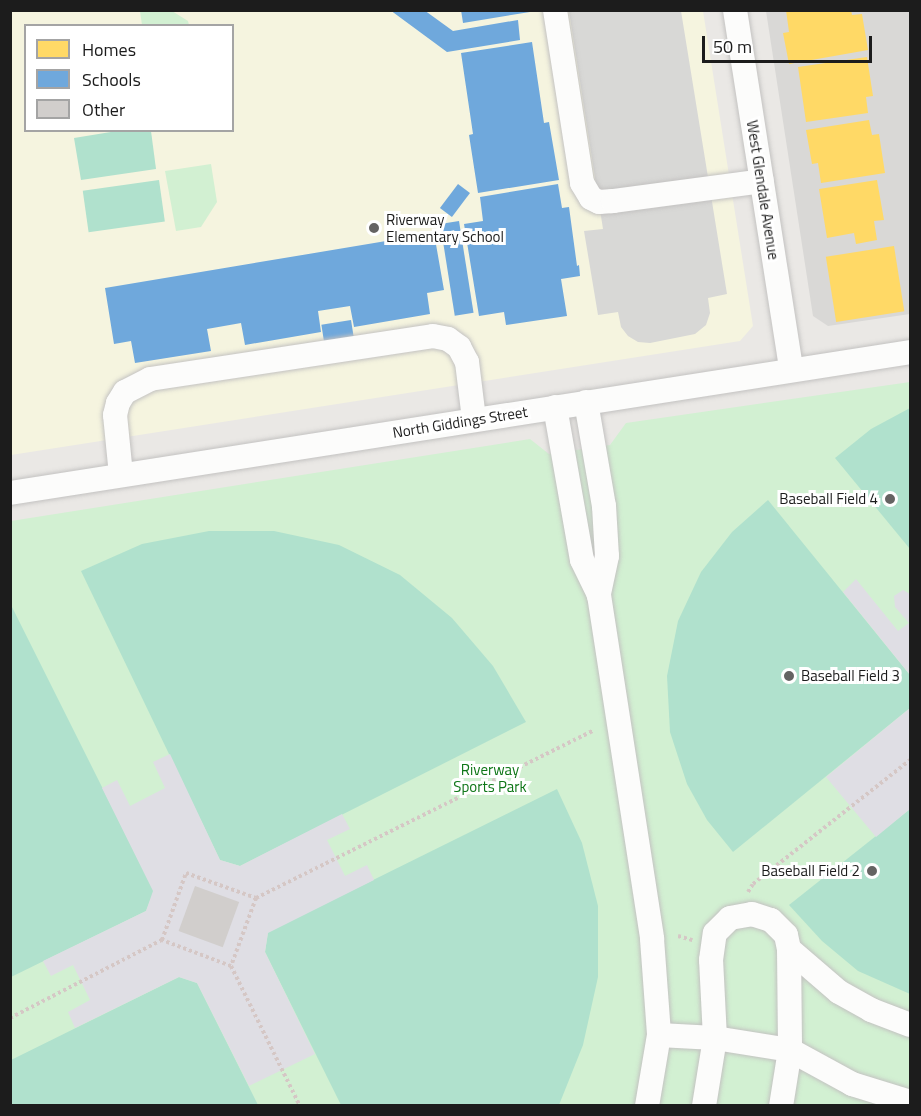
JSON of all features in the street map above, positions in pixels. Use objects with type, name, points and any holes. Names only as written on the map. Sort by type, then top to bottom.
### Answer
[{"type":"street","points":[[555,10],[582,183],[591,198],[599,202],[613,201],[762,181]]},
{"type":"street","name":"West Glendale Avenue","points":[[735,10],[791,369]]},
{"type":"street","points":[[122,475],[115,416],[118,403],[125,392],[150,379],[433,336],[448,339],[459,347],[468,362],[474,419]]},
{"type":"street","name":"North Giddings Street","points":[[10,493],[910,352]]},
{"type":"street","points":[[586,402],[604,506],[607,556],[599,595]]},
{"type":"street","points":[[555,407],[582,560],[599,595],[652,939],[658,1001],[658,1035],[646,1106]]},
{"type":"street","points":[[704,1106],[715,1038],[711,960],[715,933],[730,918],[752,914],[771,920],[786,935],[789,949],[792,998],[790,1050],[781,1106]]},
{"type":"street","points":[[789,949],[839,992],[871,1010],[910,1025]]},
{"type":"street","points":[[658,1035],[715,1038],[790,1050],[852,1084],[910,1102]]},
{"type":"path","points":[[231,966],[256,898],[594,730]]},
{"type":"path","points":[[742,902],[753,884],[910,760]]},
{"type":"path","points":[[10,1018],[162,940],[186,873],[256,898]]},
{"type":"path","points":[[162,940],[231,966],[300,1106]]},
{"type":"shaded area","name":"Riverway Elementary School","points":[[11,11],[703,11],[753,326],[740,341],[11,455]]},
{"type":"shaded area","points":[[569,11],[681,11],[727,294],[708,298],[710,313],[706,325],[695,334],[650,343],[638,342],[628,336],[621,327],[618,312],[598,315],[584,231],[603,229]]},
{"type":"shaded area","points":[[766,11],[910,11],[910,314],[828,326],[813,316]]},
{"type":"shaded area","points":[[856,579],[898,631],[909,623],[895,607],[894,596],[903,590],[910,594],[910,675],[843,592]]},
{"type":"shaded area","points":[[910,708],[910,809],[876,837],[826,777]]},
{"type":"shaded area","points":[[170,754],[220,860],[240,866],[342,814],[350,829],[327,840],[345,876],[367,865],[374,880],[268,933],[265,952],[315,1054],[249,1086],[197,983],[179,977],[75,1028],[68,1012],[90,1000],[73,965],[51,976],[43,961],[146,911],[153,891],[102,788],[117,780],[130,806],[165,788],[153,762]]},
{"type":"green space","points":[[140,11],[172,11],[188,21],[189,24],[142,24]]},
{"type":"green space","points":[[111,132],[151,132],[156,169],[81,180],[74,138]]},
{"type":"green space","points":[[211,164],[217,202],[201,227],[176,231],[165,171]]},
{"type":"green space","points":[[159,180],[165,222],[89,232],[83,191]]},
{"type":"green space","name":"Riverway Sports Park","points":[[910,382],[910,1105],[11,1106],[11,521],[530,439],[549,454],[610,445],[626,423]]},
{"type":"green space","name":"Baseball Field 4","points":[[910,408],[910,549],[835,458],[871,429]]},
{"type":"green space","name":"Baseball Field 3","points":[[768,500],[910,675],[910,708],[733,852],[707,820],[687,784],[670,732],[667,676],[678,621],[701,572],[732,532]]},
{"type":"green space","points":[[209,531],[274,531],[339,545],[400,575],[452,618],[493,666],[526,722],[240,866],[220,860],[81,571],[142,544]]},
{"type":"green space","points":[[10,603],[154,891],[146,911],[11,977]]},
{"type":"green space","points":[[557,789],[582,843],[598,906],[598,977],[583,1045],[559,1105],[341,1105],[265,952],[268,932]]},
{"type":"green space","name":"Baseball Field 2","points":[[910,809],[910,994],[858,971],[822,941],[789,905]]},
{"type":"green space","points":[[179,977],[197,983],[258,1105],[11,1106],[11,1060]]},
{"type":"building: Homes","points":[[786,10],[851,10],[852,15],[862,14],[868,50],[789,64],[783,33],[789,32]]},
{"type":"building: Homes","points":[[867,57],[873,96],[866,97],[868,113],[806,122],[798,67]]},
{"type":"building: Homes","points":[[869,120],[872,135],[879,134],[885,173],[821,183],[818,163],[812,164],[806,130]]},
{"type":"building: Homes","points":[[877,180],[884,220],[874,221],[877,240],[856,244],[854,233],[827,238],[819,189]]},
{"type":"building: Homes","points":[[894,246],[904,311],[836,322],[826,257]]},
{"type":"building: Schools","points":[[390,10],[424,10],[453,31],[518,20],[520,40],[447,52]]},
{"type":"building: Schools","points":[[461,10],[530,10],[530,12],[463,23]]},
{"type":"building: Schools","points":[[532,42],[544,123],[549,122],[559,180],[478,193],[469,135],[473,134],[461,53]]},
{"type":"building: Schools","points":[[458,184],[470,193],[452,217],[440,208]]},
{"type":"building: Schools","points":[[558,184],[562,208],[569,207],[580,276],[561,279],[567,316],[506,325],[504,312],[479,316],[464,224],[483,221],[480,197]]},
{"type":"building: Schools","points":[[459,221],[474,313],[455,316],[440,224]]},
{"type":"building: Schools","points":[[434,233],[444,290],[427,293],[430,314],[354,327],[350,306],[318,311],[321,332],[245,345],[241,323],[207,329],[211,351],[135,363],[131,341],[114,344],[105,288]]},
{"type":"building: Schools","points":[[351,320],[354,338],[324,342],[321,325]]},
{"type":"building: Other","points":[[195,886],[239,902],[223,947],[179,931]]},
{"type":"place","name":"Riverway Elementary School","points":[[374,228]]},
{"type":"place","name":"Baseball Field 4","points":[[890,499]]},
{"type":"place","name":"Baseball Field 3","points":[[789,676]]},
{"type":"place","name":"Baseball Field 2","points":[[872,871]]}]
